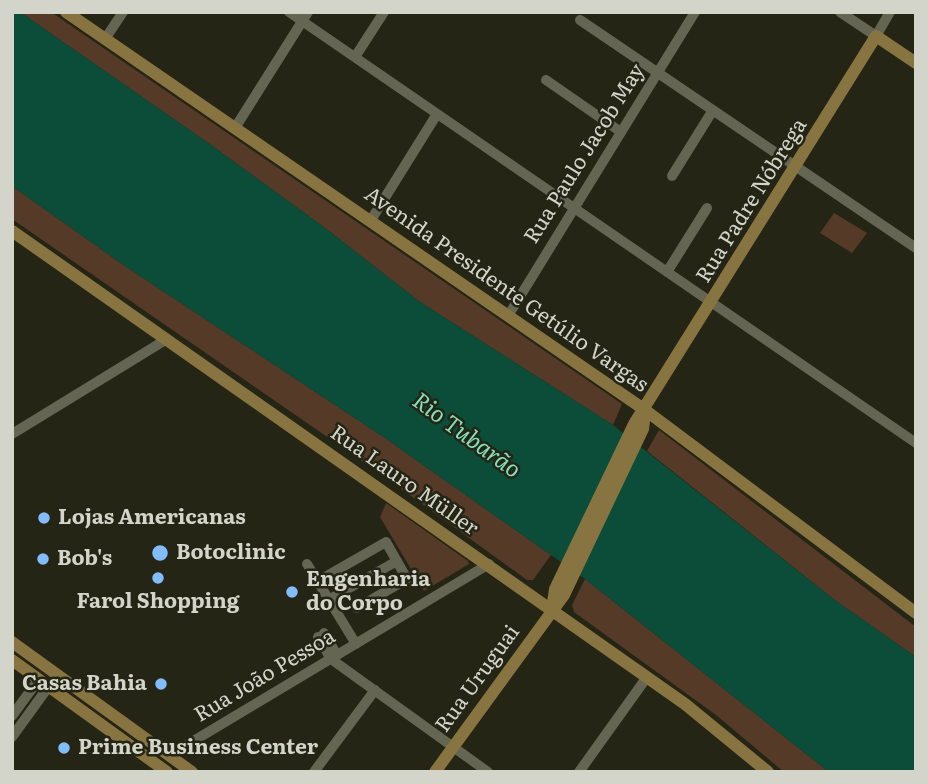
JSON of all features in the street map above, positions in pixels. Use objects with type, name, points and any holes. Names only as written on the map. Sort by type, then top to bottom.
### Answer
[{"type":"main road","name":"Avenida Presidente Getúlio Vargas","points":[[66,12],[646,410],[916,612]]},
{"type":"main road","points":[[876,36],[916,63]]},
{"type":"main road","name":"Rua Padre Nóbrega","points":[[559,592],[646,410],[876,36]]},
{"type":"main road","name":"Rua Lauro Müller","points":[[12,231],[647,677],[760,769]]},
{"type":"main road","name":"Rua Uruguai","points":[[435,772],[552,610],[559,592]]},
{"type":"main road","points":[[12,642],[192,772]]},
{"type":"main road","points":[[12,660],[40,685],[167,772]]},
{"type":"street","points":[[106,39],[123,12]]},
{"type":"street","points":[[289,12],[305,17],[355,57],[916,443]]},
{"type":"street","points":[[355,57],[384,12]]},
{"type":"street","name":"Rua Paulo Jacob May","points":[[508,316],[695,12]]},
{"type":"street","points":[[840,12],[876,36]]},
{"type":"street","name":"Rua Padre Nóbrega","points":[[876,36],[890,12]]},
{"type":"street","points":[[235,128],[305,17]]},
{"type":"street","points":[[580,20],[916,248]]},
{"type":"street","points":[[546,80],[621,132]]},
{"type":"street","points":[[672,176],[713,110]]},
{"type":"street","points":[[371,220],[437,114]]},
{"type":"street","points":[[667,272],[707,208]]},
{"type":"street","points":[[13,433],[167,339]]},
{"type":"street","points":[[318,581],[386,542],[407,579],[357,608]]},
{"type":"street","points":[[330,600],[397,561]]},
{"type":"street","points":[[307,564],[356,644]]},
{"type":"street","name":"Rua João Pessoa","points":[[170,755],[489,564]]},
{"type":"street","points":[[321,635],[331,659],[488,772]]},
{"type":"street","points":[[579,772],[647,677]]},
{"type":"street","points":[[12,737],[41,698],[40,685]]},
{"type":"street","points":[[12,716],[40,685]]},
{"type":"street","points":[[314,772],[375,690]]},
{"type":"shaded area","points":[[20,12],[51,12],[622,404],[613,425],[420,302],[325,228],[211,145]]},
{"type":"shaded area","points":[[12,186],[122,264],[385,438],[551,555],[533,580],[527,580],[375,470],[12,219]]},
{"type":"shaded area","points":[[834,213],[867,233],[852,253],[820,233]]},
{"type":"shaded area","points":[[659,430],[916,627],[916,657],[836,601],[647,451]]},
{"type":"shaded area","points":[[386,503],[469,564],[424,591],[380,517]]},
{"type":"shaded area","points":[[585,579],[829,772],[784,772],[716,715],[574,612],[572,605]]},
{"type":"water","name":"Rio Tubarão","points":[[12,12],[20,12],[211,145],[325,228],[420,302],[613,425],[836,601],[916,657],[916,772],[829,772],[585,579],[385,438],[122,264],[12,186]]},
{"type":"place","name":"Lojas Americanas","points":[[44,518]]},
{"type":"place","name":"Botoclinic","points":[[160,553]]},
{"type":"place","name":"Bob's","points":[[43,559]]},
{"type":"place","name":"Farol Shopping","points":[[158,578]]},
{"type":"place","name":"Engenharia do Corpo","points":[[292,592]]},
{"type":"place","name":"Casas Bahia","points":[[161,684]]},
{"type":"place","name":"Prime Business Center","points":[[64,748]]}]
